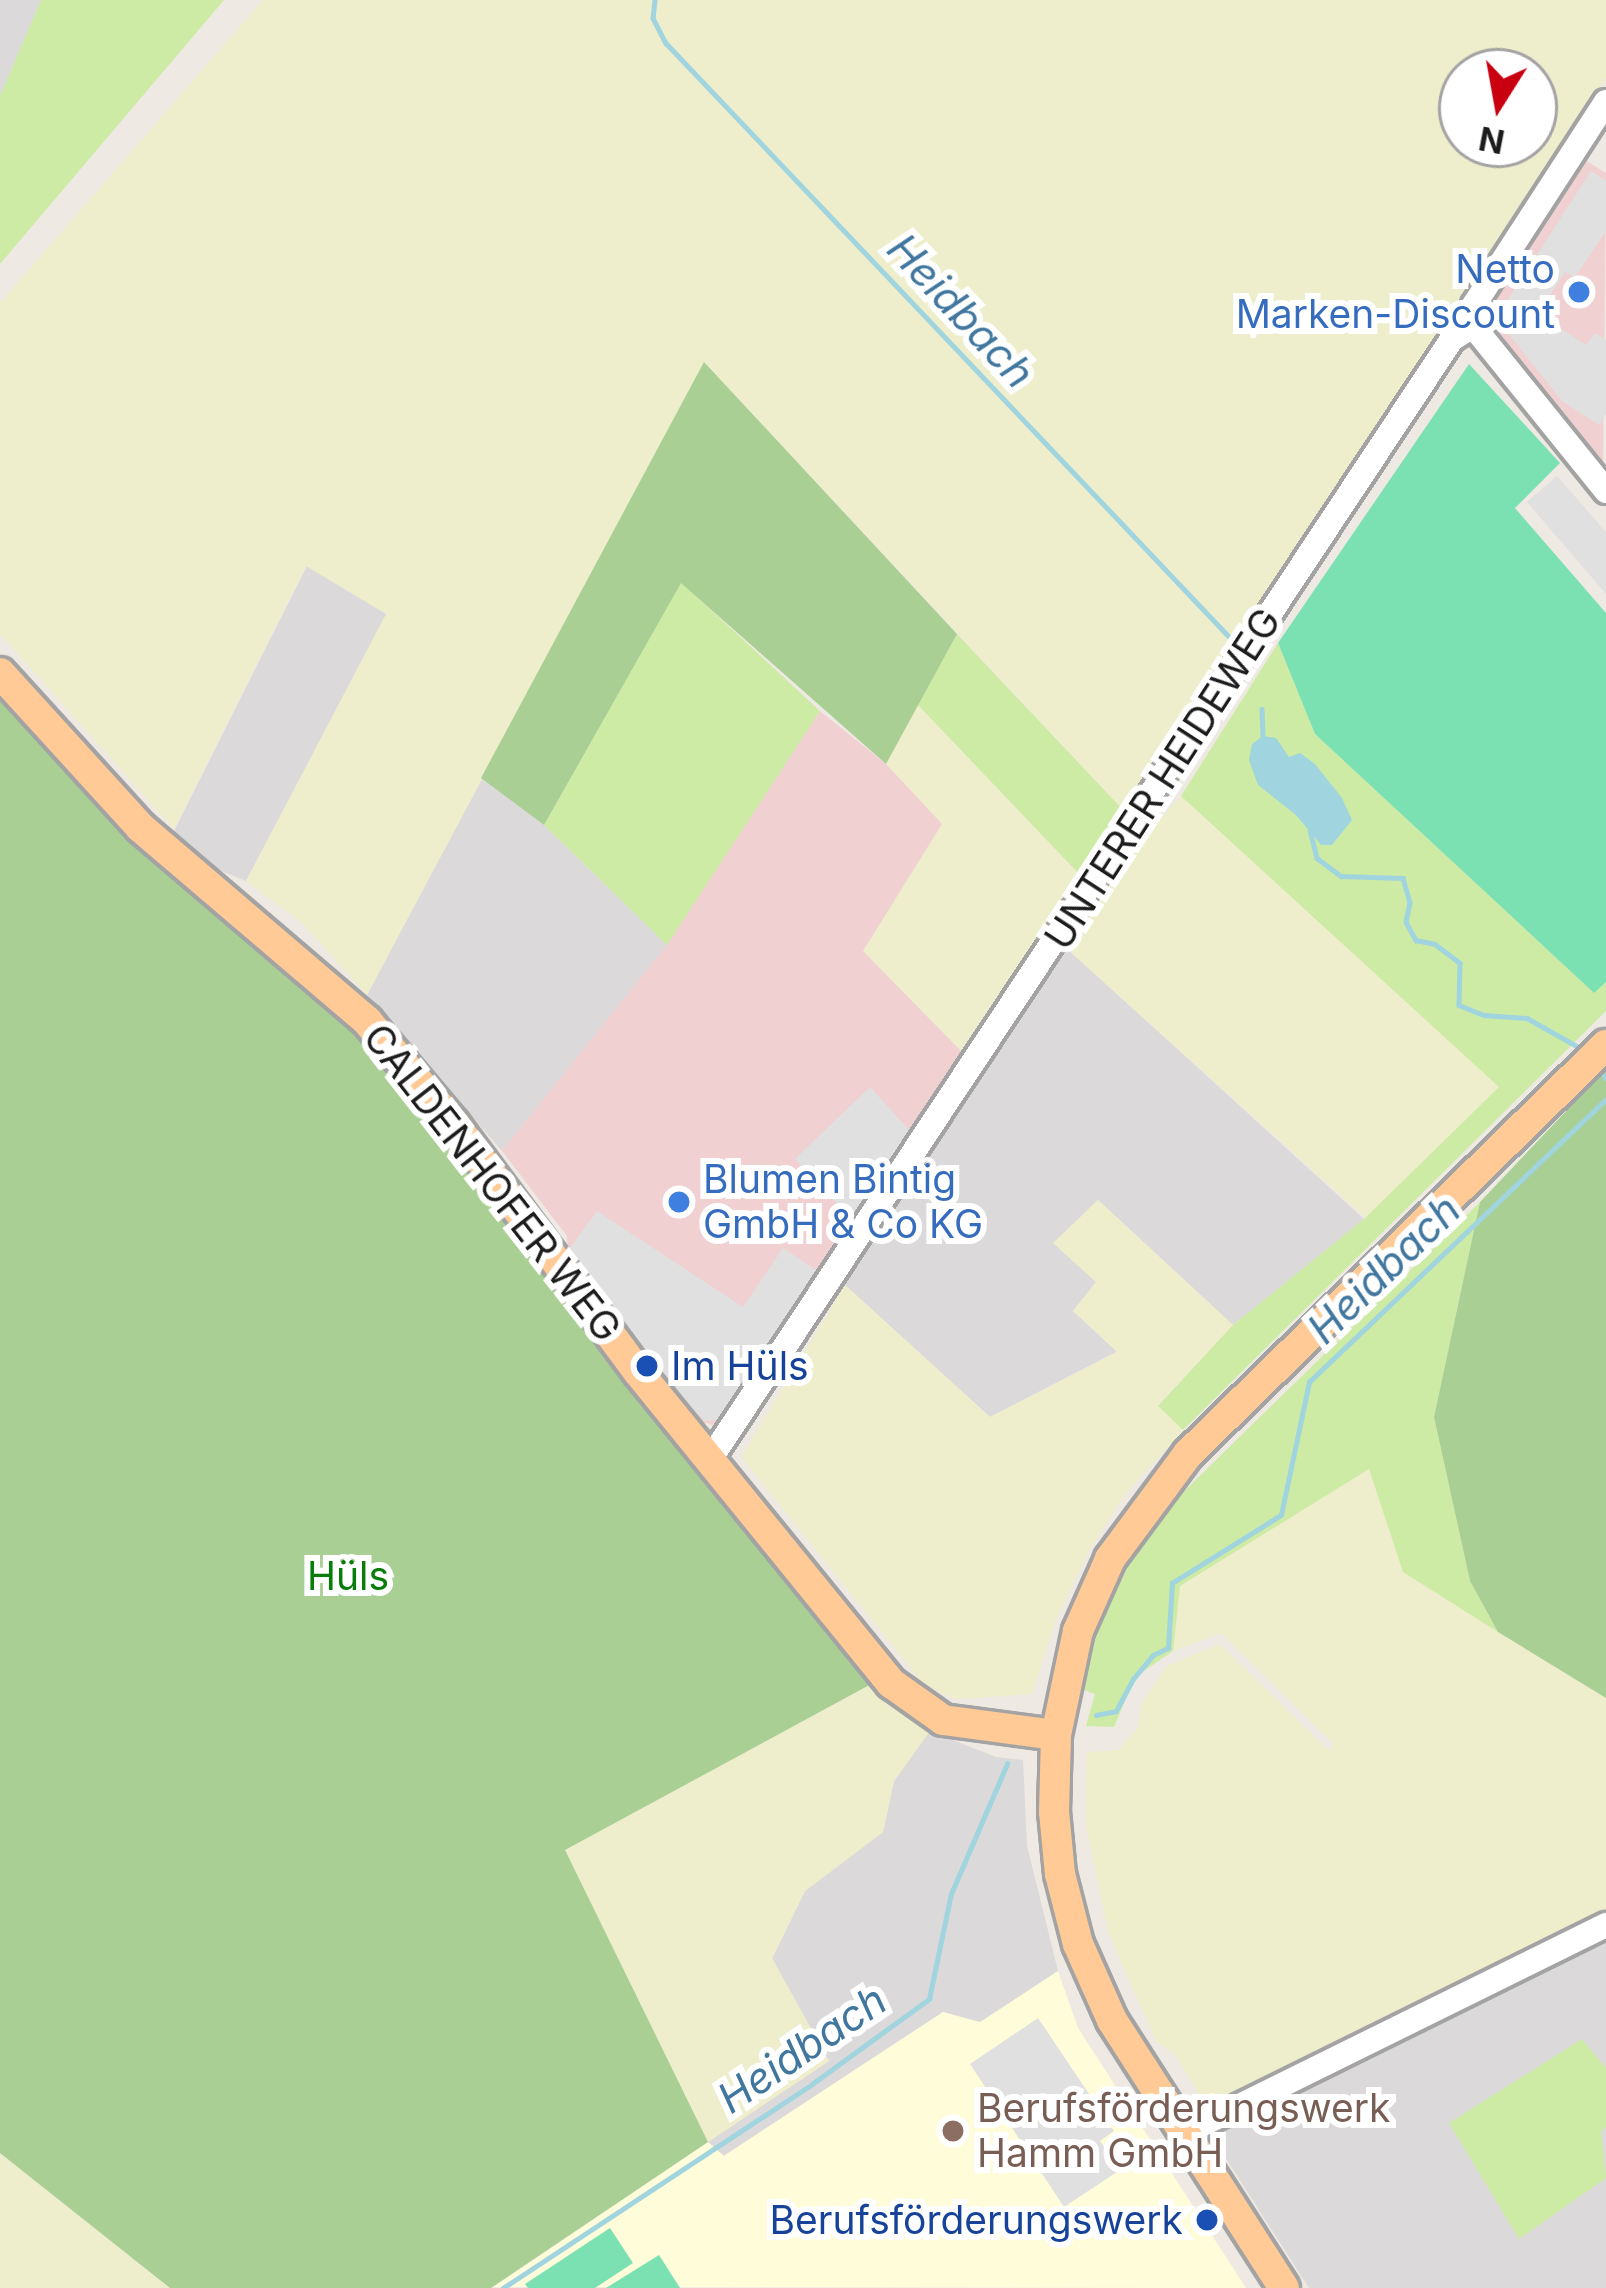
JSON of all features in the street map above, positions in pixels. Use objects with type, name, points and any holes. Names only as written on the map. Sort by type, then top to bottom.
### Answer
[{"type":"main road","name":"CALDENHOFER WEG","points":[[0,673],[140,827],[368,1022],[454,1124],[639,1373],[906,1697],[943,1720],[1056,1735]]},
{"type":"main road","points":[[1284,2288],[1112,2020],[1078,1944],[1056,1843],[1056,1735],[1078,1631],[1111,1559],[1147,1503],[1188,1454],[1594,1057]]},
{"type":"street","name":"UNTERER HEIDEWEG","points":[[711,1458],[1452,339],[1473,326],[1474,305],[1606,102]]},
{"type":"street","points":[[1473,326],[1606,491]]},
{"type":"street","points":[[1185,2133],[1606,1925]]},
{"type":"shaded area","points":[[0,0],[41,0],[0,96]]},
{"type":"shaded area","points":[[1582,158],[1606,173],[1603,465],[1481,317]]},
{"type":"shaded area","points":[[1591,171],[1606,181],[1606,231],[1575,277],[1565,272],[1538,313],[1586,345],[1595,333],[1606,340],[1606,414],[1599,425],[1562,401],[1496,318]]},
{"type":"shaded area","points":[[1557,476],[1606,532],[1606,594],[1527,502]]},
{"type":"shaded area","points":[[307,566],[387,614],[246,881],[204,864],[172,835]]},
{"type":"shaded area","points":[[820,711],[886,764],[943,823],[864,951],[969,1059],[727,1419],[714,1425],[702,1422],[627,1335],[568,1250],[567,1236],[502,1151],[667,945]]},
{"type":"shaded area","points":[[481,778],[544,825],[667,945],[502,1151],[367,995]]},
{"type":"shaded area","points":[[1063,945],[1364,1219],[1233,1325],[1098,1200],[1054,1243],[1096,1282],[1073,1311],[1118,1351],[990,1417],[845,1285]]},
{"type":"shaded area","points":[[870,1087],[911,1132],[857,1215],[842,1209],[795,1159]]},
{"type":"shaded area","points":[[597,1211],[743,1307],[783,1248],[816,1270],[719,1420],[705,1421],[691,1408],[635,1343],[569,1249]]},
{"type":"shaded area","points":[[930,1731],[996,1757],[1023,1760],[1027,1846],[1058,1971],[980,2023],[943,2012],[723,2156],[708,2142],[829,2061],[772,1959],[805,1891],[883,1832],[894,1781]]},
{"type":"shaded area","points":[[1606,1910],[1606,2288],[1309,2288],[1196,2112]]},
{"type":"shaded area","name":"Berufsförderungswerk Hamm GmbH","points":[[1058,1971],[1078,2028],[1246,2288],[493,2287],[708,2142],[724,2156],[943,2012],[980,2022]]},
{"type":"shaded area","points":[[1038,2018],[1114,2131],[1100,2141],[1120,2170],[1064,2207],[970,2064]]},
{"type":"green space","points":[[41,0],[224,0],[0,264],[0,96]]},
{"type":"green space","points":[[263,0],[1606,0],[1606,77],[1558,150],[1558,48],[1438,48],[1438,168],[1546,168],[1125,812],[704,363],[367,995],[301,922],[246,881],[386,614],[306,566],[174,829],[0,634],[0,303]]},
{"type":"green space","points":[[704,362],[957,634],[886,764],[681,583],[544,825],[481,778]]},
{"type":"green space","points":[[1469,364],[1560,463],[1515,508],[1606,613],[1606,982],[1594,993],[1315,734],[1278,643]]},
{"type":"green space","points":[[681,582],[820,711],[667,945],[544,825]]},
{"type":"green space","points":[[957,634],[1125,812],[1081,876],[918,705]]},
{"type":"green space","points":[[1278,643],[1315,734],[1594,993],[1606,982],[1606,1011],[1183,1430],[1158,1406],[1233,1325],[1364,1219],[1499,1087],[1181,796]]},
{"type":"green space","name":"Hüls","points":[[0,686],[357,1026],[446,1127],[875,1682],[565,1850],[708,2142],[491,2288],[170,2288],[0,2153]]},
{"type":"green space","points":[[918,705],[1081,876],[969,1059],[863,951],[942,824],[886,764]]},
{"type":"green space","points":[[1181,796],[1501,1084],[1374,1226],[1054,937]]},
{"type":"green space","points":[[1606,1069],[1606,1698],[1498,1632],[1470,1581],[1434,1417],[1480,1202]]},
{"type":"green space","points":[[1098,1200],[1233,1325],[1158,1405],[1183,1430],[1127,1492],[1089,1550],[1055,1622],[1032,1694],[956,1699],[926,1687],[741,1457],[845,1285],[990,1417],[1117,1352],[1073,1311],[1096,1282],[1053,1243]]},
{"type":"green space","points":[[1480,1202],[1434,1417],[1470,1581],[1498,1632],[1403,1572],[1369,1469],[1180,1586],[1173,1651],[1135,1677],[1114,1727],[1086,1726],[1095,1694],[1081,1689],[1096,1632],[1129,1564],[1170,1505]]},
{"type":"green space","points":[[1370,1468],[1403,1572],[1606,1698],[1606,1910],[1196,2112],[1197,2091],[1175,2054],[1156,2041],[1108,1932],[1086,1825],[1087,1752],[1119,1750],[1138,1727],[1142,1703],[1167,1666],[1220,1644],[1329,1751],[1334,1744],[1221,1633],[1173,1651],[1180,1586]]},
{"type":"green space","points":[[875,1682],[930,1731],[894,1781],[883,1832],[805,1891],[772,1958],[829,2061],[708,2142],[564,1850]]},
{"type":"green space","points":[[1582,2039],[1606,2068],[1606,2127],[1601,2131],[1606,2178],[1519,2239],[1449,2123]]},
{"type":"green space","points":[[0,2153],[170,2288],[0,2288]]},
{"type":"green space","points":[[610,2228],[633,2263],[595,2288],[528,2288],[525,2284]]},
{"type":"green space","points":[[659,2255],[680,2288],[606,2288]]},
{"type":"water","points":[[1263,736],[1276,738],[1289,757],[1300,753],[1315,764],[1342,798],[1352,820],[1332,845],[1321,845],[1296,815],[1258,785],[1249,760],[1252,744]]},
{"type":"waterway","name":"Heidbach","points":[[655,0],[653,18],[666,43],[1237,645]]},
{"type":"waterway","name":"Heidbach","points":[[1262,709],[1263,736]]},
{"type":"waterway","name":"Heidbach","points":[[1310,830],[1317,858],[1341,876],[1403,878],[1410,902],[1406,922],[1416,940],[1435,944],[1460,963],[1459,1005],[1484,1015],[1527,1018],[1582,1049]]},
{"type":"waterway","name":"Heidbach","points":[[1597,1067],[1606,1078]]},
{"type":"waterway","name":"Heidbach","points":[[1096,1715],[1116,1711],[1133,1679],[1153,1655],[1168,1648],[1172,1583],[1281,1515],[1309,1382],[1606,1099]]},
{"type":"waterway","name":"Heidbach","points":[[503,2288],[812,2084],[929,1999],[951,1894],[1007,1764]]},
{"type":"place","name":"Netto Marken-Discount","points":[[1579,292]]},
{"type":"place","name":"Blumen Bintig GmbH & Co KG","points":[[679,1202]]},
{"type":"place","name":"Im Hüls","points":[[647,1366]]},
{"type":"place","name":"Berufsförderungswerk Hamm GmbH","points":[[953,2131]]},
{"type":"place","name":"Berufsförderungswerk","points":[[1207,2220]]}]
